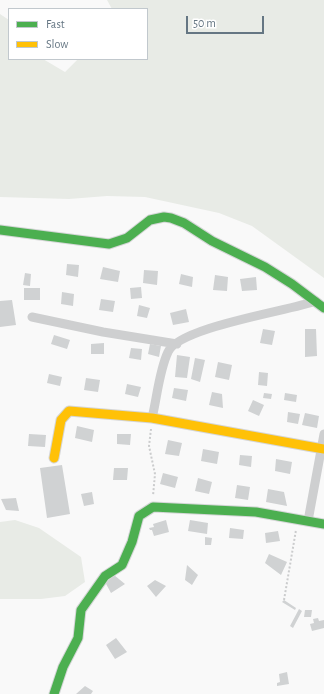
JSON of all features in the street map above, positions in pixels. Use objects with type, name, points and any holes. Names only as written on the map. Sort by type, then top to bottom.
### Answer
[{"type":"street","points":[[0,230],[99,245],[116,243],[126,239],[136,228],[150,220],[162,217],[176,219],[213,241],[257,262],[316,301],[324,308]]},
{"type":"street","points":[[152,418],[168,351],[185,337],[250,316],[299,307],[316,301]]},
{"type":"street","points":[[32,317],[103,332],[177,344]]},
{"type":"street","points":[[54,458],[61,420],[69,411],[152,418],[322,449]]},
{"type":"street","points":[[303,520],[322,449],[324,434]]},
{"type":"street","points":[[54,694],[63,667],[78,638],[81,610],[105,576],[122,565],[132,542],[139,516],[153,507],[256,512],[324,524]]},
{"type":"path","points":[[152,418],[149,446],[155,474],[153,507]]},
{"type":"path","points":[[284,600],[303,520]]},
{"type":"shaded area","points":[[107,0],[324,0],[324,278],[252,226],[219,213],[145,197],[107,196],[69,199],[0,197],[0,14],[8,19],[8,60],[45,60],[65,72],[77,60],[148,60],[148,8],[111,8]]},
{"type":"shaded area","points":[[15,520],[39,528],[81,557],[85,582],[65,596],[41,599],[0,599],[0,522]]},
{"type":"building","points":[[67,264],[79,265],[78,277],[66,275]]},
{"type":"building","points":[[103,267],[120,271],[118,282],[100,279]]},
{"type":"building","points":[[144,270],[158,271],[157,285],[143,283]]},
{"type":"building","points":[[25,273],[31,274],[30,286],[23,285]]},
{"type":"building","points":[[181,274],[193,277],[192,287],[179,284]]},
{"type":"building","points":[[215,275],[228,277],[227,291],[213,290]]},
{"type":"building","points":[[256,277],[257,290],[242,291],[240,279]]},
{"type":"building","points":[[141,287],[142,298],[131,299],[130,288]]},
{"type":"building","points":[[24,288],[40,288],[40,300],[24,300]]},
{"type":"building","points":[[62,292],[74,294],[73,306],[61,304]]},
{"type":"building","points":[[101,299],[115,301],[113,312],[99,310]]},
{"type":"building","points":[[12,300],[16,325],[0,327],[0,301]]},
{"type":"building","points":[[139,305],[150,308],[147,318],[137,316]]},
{"type":"building","points":[[186,309],[189,322],[173,325],[170,313]]},
{"type":"building","points":[[263,329],[275,331],[272,345],[260,343]]},
{"type":"building","points":[[305,329],[316,329],[317,356],[305,357]]},
{"type":"building","points":[[54,335],[70,340],[67,349],[51,344]]},
{"type":"building","points":[[104,343],[104,354],[91,354],[91,344]]},
{"type":"building","points":[[150,344],[161,346],[159,357],[148,354]]},
{"type":"building","points":[[131,348],[142,349],[141,360],[129,358]]},
{"type":"building","points":[[177,355],[190,357],[187,378],[175,377]]},
{"type":"building","points":[[195,358],[205,360],[200,382],[191,379]]},
{"type":"building","points":[[218,362],[232,365],[229,380],[215,377]]},
{"type":"building","points":[[259,372],[268,373],[267,386],[258,385]]},
{"type":"building","points":[[49,374],[62,377],[60,386],[47,383]]},
{"type":"building","points":[[86,378],[100,380],[98,392],[84,390]]},
{"type":"building","points":[[127,384],[141,387],[138,397],[125,394]]},
{"type":"building","points":[[174,388],[188,390],[186,401],[172,398]]},
{"type":"building","points":[[212,392],[222,394],[223,408],[209,405]]},
{"type":"building","points":[[264,393],[272,394],[271,399],[263,398]]},
{"type":"building","points":[[285,393],[297,395],[296,402],[284,400]]},
{"type":"building","points":[[253,400],[264,405],[259,416],[248,411]]},
{"type":"building","points":[[288,412],[300,414],[298,424],[287,422]]},
{"type":"building","points":[[305,413],[319,416],[317,428],[302,425]]},
{"type":"building","points":[[77,426],[94,430],[92,442],[75,438]]},
{"type":"building","points":[[29,434],[46,435],[45,447],[28,446]]},
{"type":"building","points":[[117,434],[131,434],[130,445],[117,444]]},
{"type":"building","points":[[168,440],[182,443],[179,456],[165,454]]},
{"type":"building","points":[[203,449],[219,452],[217,464],[201,461]]},
{"type":"building","points":[[240,455],[252,456],[251,467],[239,465]]},
{"type":"building","points":[[276,459],[292,462],[290,474],[275,471]]},
{"type":"building","points":[[62,465],[70,514],[47,518],[40,468]]},
{"type":"building","points":[[114,468],[128,468],[127,480],[113,480]]},
{"type":"building","points":[[163,473],[178,477],[175,488],[160,484]]},
{"type":"building","points":[[198,478],[212,482],[209,494],[195,491]]},
{"type":"building","points":[[237,485],[250,487],[248,500],[235,498]]},
{"type":"building","points":[[268,489],[284,492],[287,506],[266,502]]},
{"type":"building","points":[[92,492],[94,504],[84,506],[81,494]]},
{"type":"building","points":[[16,498],[19,511],[6,510],[1,499]]},
{"type":"building","points":[[166,520],[169,532],[154,536],[152,530],[149,528],[154,527],[153,524]]},
{"type":"building","points":[[190,520],[208,523],[207,534],[188,531]]},
{"type":"building","points":[[230,528],[244,530],[243,539],[229,538]]},
{"type":"building","points":[[278,531],[280,541],[266,543],[265,533]]},
{"type":"building","points":[[205,537],[212,538],[211,545],[205,545]]},
{"type":"building","points":[[269,554],[287,562],[281,575],[265,563]]},
{"type":"building","points":[[187,565],[198,575],[192,585],[185,580]]},
{"type":"building","points":[[114,575],[125,584],[111,593],[105,582]]},
{"type":"building","points":[[155,580],[166,586],[156,597],[147,586]]},
{"type":"building","points":[[284,600],[296,608],[295,610],[282,602]]},
{"type":"building","points":[[299,609],[302,611],[293,628],[290,626]]},
{"type":"building","points":[[305,610],[312,610],[311,617],[304,617]]},
{"type":"building","points":[[318,618],[319,621],[324,620],[324,628],[312,631],[310,624],[314,623],[313,619]]},
{"type":"building","points":[[116,638],[127,652],[115,659],[106,645]]},
{"type":"building","points":[[287,672],[289,684],[277,686],[277,683],[280,682],[279,674]]},
{"type":"building","points":[[85,686],[93,691],[91,694],[76,694]]},
{"type":"traffic: fast","points":[[0,230],[109,244],[127,238],[150,220],[164,217],[171,218],[184,223],[212,241],[265,267],[292,284],[324,308]]},
{"type":"traffic: fast","points":[[54,694],[63,667],[78,638],[81,610],[105,576],[122,565],[132,542],[139,516],[153,507],[256,512],[324,524]]},
{"type":"traffic: slow","points":[[54,458],[61,420],[69,411],[152,418],[324,449]]}]
